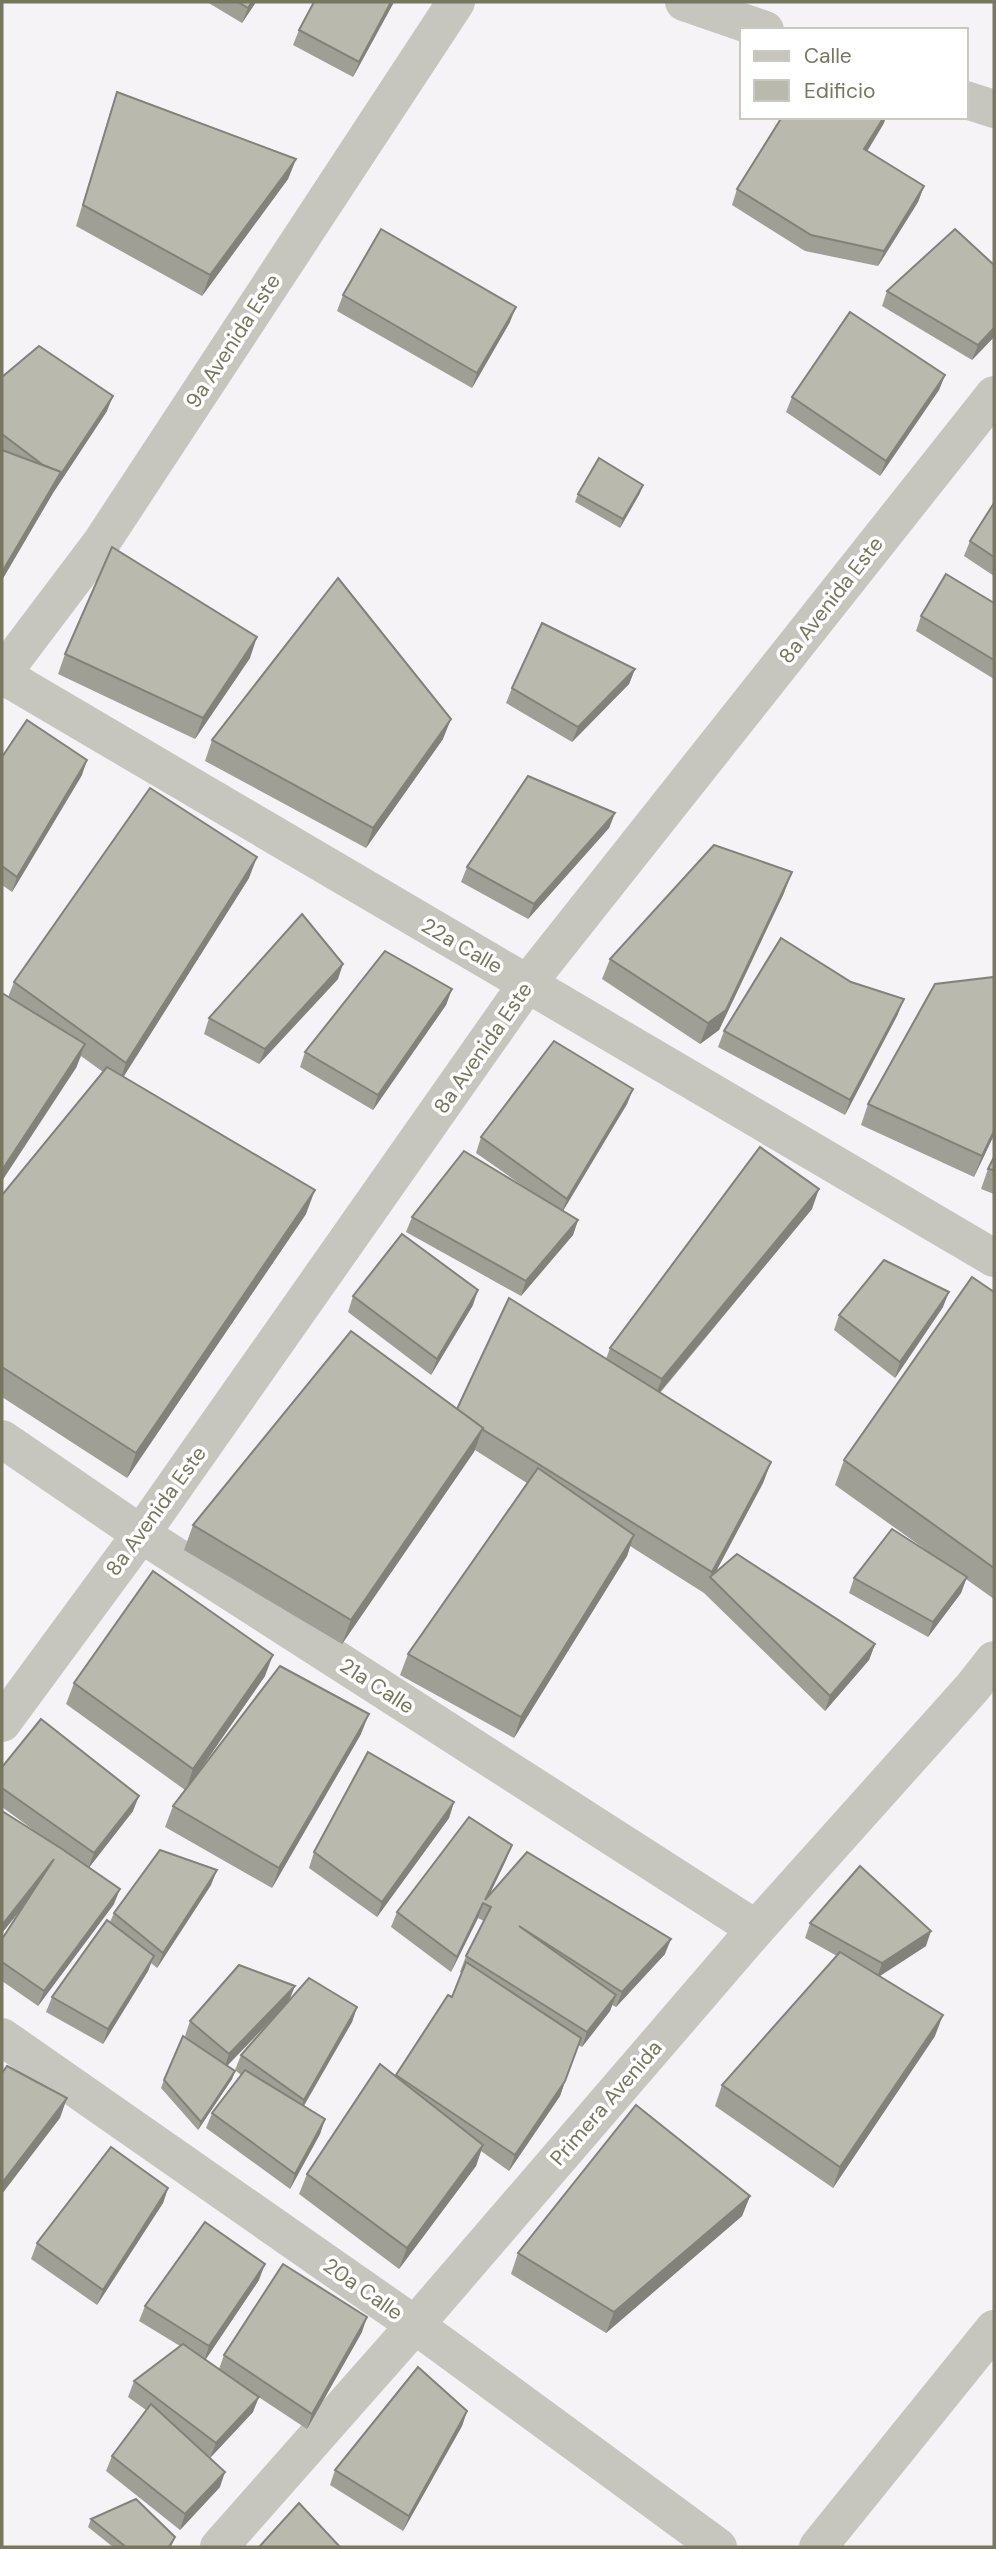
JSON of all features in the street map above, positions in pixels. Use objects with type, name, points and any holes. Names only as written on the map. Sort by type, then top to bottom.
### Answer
[{"type":"street","name":"9a Avenida Este","points":[[2,675],[101,542],[456,2]]},
{"type":"street","points":[[684,2],[759,28]]},
{"type":"street","points":[[968,101],[994,110]]},
{"type":"street","name":"8a Avenida Este","points":[[2,1723],[141,1534],[527,984],[994,395]]},
{"type":"street","name":"22a Calle","points":[[2,675],[994,1258]]},
{"type":"street","name":"21a Calle","points":[[2,1439],[141,1534],[756,1929]]},
{"type":"street","name":"Primera Avenida","points":[[219,2547],[415,2325],[756,1929],[994,1660]]},
{"type":"street","name":"20a Calle","points":[[2,2037],[415,2325],[718,2547]]},
{"type":"street","points":[[818,2547],[994,2329]]},
{"type":"building","points":[[238,2],[252,2],[248,8]]},
{"type":"building","points":[[314,2],[391,2],[359,62],[299,30]]},
{"type":"building","points":[[117,92],[296,159],[210,275],[83,205]]},
{"type":"building","points":[[781,119],[883,119],[864,149],[924,186],[884,251],[811,235],[737,189]]},
{"type":"building","points":[[381,229],[516,307],[477,373],[343,295]]},
{"type":"building","points":[[955,229],[994,265],[994,328],[978,345],[887,291]]},
{"type":"building","points":[[850,312],[945,375],[886,461],[792,397]]},
{"type":"building","points":[[39,346],[113,396],[59,477],[61,472],[43,465],[2,434],[2,377]]},
{"type":"building","points":[[2,450],[61,472],[2,572]]},
{"type":"building","points":[[599,458],[643,485],[623,519],[578,494]]},
{"type":"building","points":[[994,503],[994,557],[970,541]]},
{"type":"building","points":[[112,547],[257,637],[203,718],[65,654]]},
{"type":"building","points":[[946,574],[994,603],[994,660],[921,616]]},
{"type":"building","points":[[338,578],[451,719],[373,828],[212,740]]},
{"type":"building","points":[[542,623],[635,669],[578,727],[512,688]]},
{"type":"building","points":[[27,720],[87,760],[17,877],[2,866],[2,757]]},
{"type":"building","points":[[528,776],[615,813],[534,904],[467,867]]},
{"type":"building","points":[[150,788],[257,857],[126,1063],[14,982]]},
{"type":"building","points":[[714,845],[792,872],[726,1010],[708,1023],[610,959]]},
{"type":"building","points":[[302,914],[343,964],[265,1049],[209,1018]]},
{"type":"building","points":[[781,938],[851,982],[904,999],[850,1100],[724,1031]]},
{"type":"building","points":[[385,951],[452,989],[378,1095],[305,1052]]},
{"type":"building","points":[[994,977],[994,1131],[982,1156],[868,1104],[935,984]]},
{"type":"building","points":[[2,993],[85,1044],[2,1170]]},
{"type":"building","points":[[554,1041],[633,1089],[567,1199],[481,1137]]},
{"type":"building","points":[[107,1067],[315,1190],[136,1453],[2,1367],[2,1195]]},
{"type":"building","points":[[760,1147],[819,1189],[662,1379],[610,1348]]},
{"type":"building","points":[[464,1151],[578,1220],[526,1281],[412,1217]]},
{"type":"building","points":[[994,1157],[994,1170],[988,1169]]},
{"type":"building","points":[[402,1234],[478,1290],[437,1359],[353,1296]]},
{"type":"building","points":[[884,1260],[949,1292],[900,1362],[839,1315]]},
{"type":"building","points":[[972,1277],[994,1292],[994,1568],[844,1460]]},
{"type":"building","points":[[509,1298],[771,1462],[712,1572],[482,1429],[457,1409]]},
{"type":"building","points":[[351,1331],[483,1428],[351,1620],[193,1525]]},
{"type":"building","points":[[538,1468],[634,1535],[521,1717],[408,1654]]},
{"type":"building","points":[[892,1529],[967,1577],[933,1622],[854,1578]]},
{"type":"building","points":[[737,1554],[875,1644],[830,1696],[710,1577]]},
{"type":"building","points":[[153,1571],[273,1655],[193,1769],[74,1683]]},
{"type":"building","points":[[280,1666],[369,1714],[279,1868],[173,1806]]},
{"type":"building","points":[[41,1719],[139,1796],[94,1853],[2,1788],[2,1767]]},
{"type":"building","points":[[368,1752],[454,1802],[382,1902],[314,1852]]},
{"type":"building","points":[[2,1811],[120,1889],[44,1991],[2,1962],[2,1939],[54,1859],[2,1925]]},
{"type":"building","points":[[469,1817],[512,1845],[485,1900],[527,1852],[671,1939],[622,1992],[519,1926],[616,1995],[587,2032],[466,1956],[491,1907],[483,1903],[457,1957],[397,1912]]},
{"type":"building","points":[[160,1850],[217,1870],[163,1953],[114,1913]]},
{"type":"building","points":[[860,1866],[931,1931],[882,1963],[810,1923]]},
{"type":"building","points":[[107,1920],[154,1956],[108,2029],[52,1997]]},
{"type":"building","points":[[840,1952],[943,2015],[840,2167],[722,2085]]},
{"type":"building","points":[[466,1962],[581,2038],[565,2081],[515,2155],[396,2075],[448,1995],[452,1997]]},
{"type":"building","points":[[239,1965],[295,1986],[229,2054],[190,2021]]},
{"type":"building","points":[[309,1978],[357,2007],[304,2100],[241,2055]]},
{"type":"building","points":[[183,2036],[235,2071],[201,2122],[164,2080]]},
{"type":"building","points":[[380,2064],[483,2145],[407,2248],[307,2174]]},
{"type":"building","points":[[7,2066],[67,2098],[2,2183],[2,2073]]},
{"type":"building","points":[[245,2070],[325,2119],[295,2174],[212,2113]]},
{"type":"building","points":[[636,2105],[750,2196],[614,2312],[518,2253]]},
{"type":"building","points":[[111,2147],[168,2188],[103,2290],[37,2243]]},
{"type":"building","points":[[205,2222],[265,2264],[209,2346],[145,2306]]},
{"type":"building","points":[[283,2264],[367,2317],[312,2414],[224,2355]]},
{"type":"building","points":[[183,2344],[259,2397],[216,2443],[134,2381]]},
{"type":"building","points":[[418,2367],[467,2411],[409,2516],[335,2470]]},
{"type":"building","points":[[151,2404],[225,2472],[185,2514],[112,2456]]},
{"type":"building","points":[[136,2499],[175,2537],[169,2547],[126,2547],[91,2519]]},
{"type":"building","points":[[299,2503],[340,2547],[259,2547]]}]
